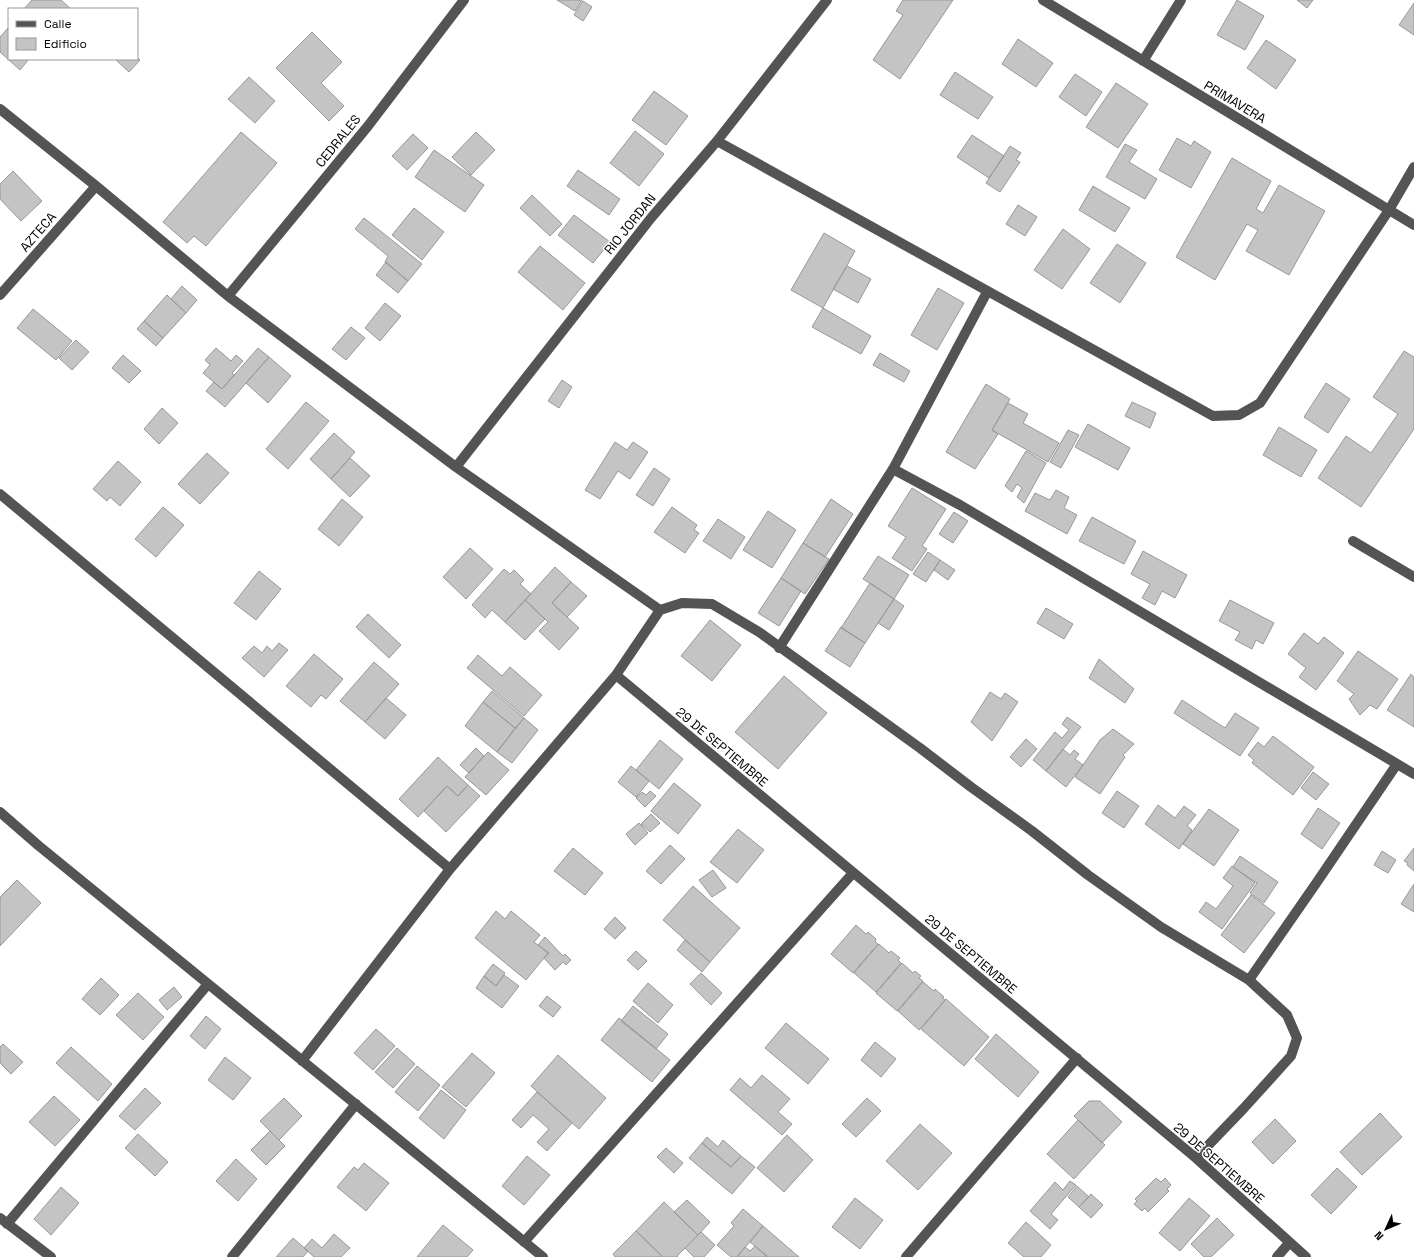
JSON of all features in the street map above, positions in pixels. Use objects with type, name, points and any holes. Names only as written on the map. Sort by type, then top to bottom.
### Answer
[{"type":"street","name":"CEDRALES","points":[[228,296],[368,126],[464,0]]},
{"type":"street","name":"RIO JORDAN","points":[[456,467],[651,218],[717,141],[828,0]]},
{"type":"street","name":"PRIMAVERA","points":[[1043,0],[1414,225]]},
{"type":"street","points":[[1143,61],[1181,0]]},
{"type":"street","points":[[0,109],[96,186],[228,296],[456,467],[660,610]]},
{"type":"street","points":[[717,141],[1213,416],[1239,415],[1260,403],[1389,210],[1414,167]]},
{"type":"street","name":"AZTECA","points":[[0,295],[96,186]]},
{"type":"street","points":[[779,648],[893,469],[987,292]]},
{"type":"street","points":[[893,469],[960,505],[1414,774]]},
{"type":"street","points":[[0,494],[450,869]]},
{"type":"street","points":[[1353,541],[1414,577]]},
{"type":"street","points":[[302,1061],[450,869],[616,675],[660,610],[682,603],[712,604],[759,632],[779,648],[920,748],[1032,831],[1088,875],[1161,927],[1249,980],[1287,1015],[1297,1038],[1291,1056],[1196,1158]]},
{"type":"street","name":"29 DE SEPTIEMBRE","points":[[616,675],[1196,1158],[1306,1257]]},
{"type":"street","points":[[1249,980],[1313,889],[1397,764]]},
{"type":"street","points":[[0,812],[39,846],[543,1257]]},
{"type":"street","points":[[524,1242],[853,873]]},
{"type":"street","points":[[51,1257],[4,1221],[208,984]]},
{"type":"street","points":[[906,1257],[1076,1058]]},
{"type":"street","points":[[232,1257],[356,1104]]},
{"type":"street","points":[[1277,1257],[1289,1243]]},
{"type":"building","points":[[32,0],[61,0],[70,8],[25,8]]},
{"type":"building","points":[[557,0],[582,0],[575,11]]},
{"type":"building","points":[[903,0],[953,0],[900,79],[873,60],[903,15],[896,11]]},
{"type":"building","points":[[1237,0],[1264,16],[1245,50],[1217,35]]},
{"type":"building","points":[[1297,0],[1313,0],[1307,8]]},
{"type":"building","points":[[583,1],[592,7],[583,21],[574,15]]},
{"type":"building","points":[[1414,3],[1414,35],[1399,25]]},
{"type":"building","points":[[8,28],[8,59],[0,52],[0,37]]},
{"type":"building","points":[[312,32],[342,62],[321,83],[344,106],[329,121],[276,68]]},
{"type":"building","points":[[1018,39],[1053,63],[1036,87],[1002,64]]},
{"type":"building","points":[[1266,40],[1296,60],[1276,89],[1247,68]]},
{"type":"building","points":[[138,58],[140,60],[129,72],[116,60],[138,60]]},
{"type":"building","points":[[9,60],[28,60],[20,70]]},
{"type":"building","points":[[955,72],[993,97],[978,119],[940,95]]},
{"type":"building","points":[[1075,74],[1102,92],[1086,116],[1059,97]]},
{"type":"building","points":[[249,77],[275,101],[255,123],[228,99]]},
{"type":"building","points":[[1116,83],[1148,104],[1118,148],[1086,127]]},
{"type":"building","points":[[654,91],[688,116],[666,145],[632,120]]},
{"type":"building","points":[[635,131],[664,154],[639,186],[610,163]]},
{"type":"building","points":[[241,132],[277,163],[206,246],[194,236],[187,243],[163,222]]},
{"type":"building","points":[[476,132],[495,150],[471,175],[452,157]]},
{"type":"building","points":[[413,134],[428,148],[407,170],[392,156]]},
{"type":"building","points":[[972,135],[1004,156],[989,178],[957,157]]},
{"type":"building","points":[[1177,138],[1191,146],[1194,141],[1211,152],[1191,188],[1159,170]]},
{"type":"building","points":[[1125,144],[1137,150],[1129,162],[1157,179],[1145,199],[1106,177]]},
{"type":"building","points":[[1010,146],[1021,153],[1016,160],[1020,162],[1000,192],[986,183]]},
{"type":"building","points":[[434,150],[484,185],[465,212],[415,177]]},
{"type":"building","points":[[1232,158],[1271,181],[1256,209],[1263,213],[1279,185],[1325,211],[1289,275],[1246,251],[1258,230],[1247,224],[1215,280],[1176,257]]},
{"type":"building","points":[[578,170],[620,199],[609,215],[567,186]]},
{"type":"building","points":[[13,171],[42,201],[21,221],[0,199],[0,184]]},
{"type":"building","points":[[1093,186],[1130,208],[1115,232],[1079,210]]},
{"type":"building","points":[[532,195],[562,224],[550,236],[520,208]]},
{"type":"building","points":[[1018,205],[1037,217],[1025,236],[1006,224]]},
{"type":"building","points":[[414,208],[444,232],[422,260],[392,235]]},
{"type":"building","points":[[574,215],[610,242],[593,263],[558,235]]},
{"type":"building","points":[[364,218],[422,264],[408,281],[385,262],[388,256],[355,229]]},
{"type":"building","points":[[1063,229],[1090,249],[1062,289],[1034,270]]},
{"type":"building","points":[[824,233],[855,251],[823,308],[791,290]]},
{"type":"building","points":[[1117,244],[1146,263],[1120,303],[1090,283]]},
{"type":"building","points":[[540,246],[585,283],[563,310],[518,272]]},
{"type":"building","points":[[386,262],[408,281],[398,293],[376,275]]},
{"type":"building","points":[[847,266],[871,279],[858,303],[833,289]]},
{"type":"building","points":[[182,286],[197,300],[186,313],[171,299]]},
{"type":"building","points":[[938,288],[964,303],[937,350],[911,335]]},
{"type":"building","points":[[167,295],[186,313],[163,338],[144,321]]},
{"type":"building","points":[[385,303],[401,316],[380,341],[365,328]]},
{"type":"building","points":[[823,308],[871,336],[861,354],[812,327]]},
{"type":"building","points":[[33,309],[72,341],[56,360],[17,328]]},
{"type":"building","points":[[144,321],[163,338],[156,346],[137,329]]},
{"type":"building","points":[[351,327],[365,338],[346,360],[332,349]]},
{"type":"building","points":[[76,340],[89,352],[72,370],[59,358]]},
{"type":"building","points":[[216,348],[231,361],[236,355],[243,361],[232,373],[234,375],[222,389],[203,373],[210,365],[205,360]]},
{"type":"building","points":[[258,348],[269,357],[225,407],[206,391],[214,382],[222,389]]},
{"type":"building","points":[[1404,351],[1414,357],[1414,429],[1361,507],[1318,478],[1346,436],[1371,453],[1398,414],[1373,397]]},
{"type":"building","points":[[880,353],[910,371],[904,382],[873,365]]},
{"type":"building","points":[[123,355],[141,371],[129,383],[112,368]]},
{"type":"building","points":[[269,357],[291,376],[268,403],[246,383]]},
{"type":"building","points":[[562,380],[572,387],[559,408],[548,401]]},
{"type":"building","points":[[1326,383],[1350,399],[1328,433],[1304,417]]},
{"type":"building","points":[[986,384],[1010,399],[992,430],[998,434],[975,469],[946,452]]},
{"type":"building","points":[[306,402],[329,421],[288,469],[266,449]]},
{"type":"building","points":[[1132,402],[1156,413],[1150,428],[1125,416]]},
{"type":"building","points":[[1008,403],[1028,414],[1023,423],[1059,443],[1048,462],[992,430]]},
{"type":"building","points":[[162,408],[178,423],[159,444],[144,429]]},
{"type":"building","points":[[1088,424],[1130,448],[1118,470],[1075,447]]},
{"type":"building","points":[[1279,427],[1317,450],[1301,477],[1263,455]]},
{"type":"building","points":[[1068,430],[1079,435],[1061,468],[1050,462]]},
{"type":"building","points":[[334,433],[355,452],[331,479],[310,459]]},
{"type":"building","points":[[615,442],[627,450],[633,442],[648,452],[630,479],[618,471],[600,499],[585,490]]},
{"type":"building","points":[[1026,451],[1046,463],[1024,503],[1017,497],[1022,488],[1017,484],[1012,492],[1005,486]]},
{"type":"building","points":[[207,453],[229,473],[200,504],[178,484]]},
{"type":"building","points":[[350,458],[370,476],[350,497],[331,479]]},
{"type":"building","points":[[118,461],[141,482],[120,506],[110,497],[107,501],[93,489]]},
{"type":"building","points":[[654,468],[670,479],[653,506],[636,495]]},
{"type":"building","points":[[912,488],[946,509],[922,546],[927,549],[912,571],[892,558],[906,537],[888,526]]},
{"type":"building","points":[[1056,490],[1069,497],[1064,508],[1077,515],[1067,534],[1025,511],[1035,493],[1050,500]]},
{"type":"building","points":[[342,499],[363,517],[339,546],[318,529]]},
{"type":"building","points":[[831,499],[853,514],[825,557],[803,543]]},
{"type":"building","points":[[163,507],[184,525],[156,557],[135,539]]},
{"type":"building","points":[[672,507],[697,525],[694,530],[699,533],[685,553],[654,532]]},
{"type":"building","points":[[768,511],[796,530],[772,568],[743,550]]},
{"type":"building","points":[[954,512],[968,521],[953,543],[939,534]]},
{"type":"building","points":[[1092,517],[1136,541],[1124,564],[1079,541]]},
{"type":"building","points":[[718,519],[745,537],[731,559],[703,541]]},
{"type":"building","points":[[803,543],[829,559],[805,594],[781,578]]},
{"type":"building","points":[[470,548],[493,569],[466,599],[443,577]]},
{"type":"building","points":[[1143,551],[1187,575],[1175,598],[1162,591],[1155,605],[1142,598],[1150,584],[1131,574]]},
{"type":"building","points":[[928,552],[940,560],[926,582],[913,574]]},
{"type":"building","points":[[878,556],[909,575],[894,599],[863,579]]},
{"type":"building","points":[[940,560],[955,570],[948,580],[934,570]]},
{"type":"building","points":[[555,567],[571,582],[552,603],[579,628],[559,650],[539,631],[548,622],[525,600]]},
{"type":"building","points":[[504,569],[510,574],[514,570],[524,580],[520,584],[531,594],[505,622],[492,610],[485,618],[472,605]]},
{"type":"building","points":[[259,571],[281,589],[256,620],[234,603]]},
{"type":"building","points":[[781,578],[801,591],[779,626],[758,613]]},
{"type":"building","points":[[571,582],[587,596],[567,617],[552,603]]},
{"type":"building","points":[[870,583],[894,599],[865,643],[841,628]]},
{"type":"building","points":[[894,599],[904,606],[889,630],[878,623]]},
{"type":"building","points":[[525,600],[545,619],[525,640],[505,622]]},
{"type":"building","points":[[1230,600],[1274,623],[1263,644],[1256,640],[1252,649],[1235,640],[1240,632],[1219,621]]},
{"type":"building","points":[[1046,608],[1073,624],[1064,639],[1037,623]]},
{"type":"building","points":[[368,614],[401,645],[389,658],[356,627]]},
{"type":"building","points":[[710,620],[741,645],[712,681],[681,656]]},
{"type":"building","points":[[841,627],[865,643],[850,667],[825,651]]},
{"type":"building","points":[[1304,633],[1318,644],[1324,637],[1344,653],[1316,690],[1299,677],[1306,668],[1288,654]]},
{"type":"building","points":[[279,643],[288,650],[264,677],[242,658],[254,646],[262,653],[267,646],[272,651]]},
{"type":"building","points":[[1358,651],[1398,679],[1377,709],[1370,705],[1360,715],[1349,699],[1354,694],[1337,681]]},
{"type":"building","points":[[314,654],[343,679],[326,699],[321,695],[311,707],[286,686]]},
{"type":"building","points":[[478,655],[502,676],[510,667],[542,695],[524,716],[467,668]]},
{"type":"building","points":[[1099,659],[1134,689],[1125,703],[1089,678]]},
{"type":"building","points":[[374,662],[399,684],[365,722],[340,701]]},
{"type":"building","points":[[1411,674],[1414,677],[1414,727],[1387,710]]},
{"type":"building","points":[[784,676],[827,713],[778,769],[735,732]]},
{"type":"building","points":[[492,691],[524,718],[515,728],[483,702]]},
{"type":"building","points":[[990,692],[1001,699],[1005,693],[1018,702],[992,741],[971,722]]},
{"type":"building","points":[[386,698],[406,715],[385,739],[365,722]]},
{"type":"building","points":[[1182,700],[1225,728],[1235,713],[1259,728],[1240,756],[1174,713]]},
{"type":"building","points":[[483,702],[515,728],[497,752],[465,726]]},
{"type":"building","points":[[1067,717],[1081,727],[1046,771],[1033,760],[1055,732],[1062,738],[1069,730],[1062,724]]},
{"type":"building","points":[[524,718],[538,730],[512,763],[497,752]]},
{"type":"building","points":[[1113,729],[1134,744],[1123,755],[1125,757],[1100,794],[1075,777],[1100,740]]},
{"type":"building","points":[[1273,736],[1314,767],[1293,795],[1252,763],[1254,760],[1248,755],[1258,742],[1264,747]]},
{"type":"building","points":[[1026,739],[1037,749],[1021,767],[1010,757]]},
{"type":"building","points":[[660,740],[683,759],[659,789],[636,770]]},
{"type":"building","points":[[476,748],[484,756],[469,773],[460,765]]},
{"type":"building","points":[[1063,749],[1070,755],[1074,750],[1079,754],[1075,759],[1083,765],[1066,787],[1046,771]]},
{"type":"building","points":[[488,752],[509,770],[486,795],[465,777]]},
{"type":"building","points":[[438,757],[468,785],[458,796],[447,786],[418,817],[399,799]]},
{"type":"building","points":[[631,766],[649,781],[636,797],[618,782]]},
{"type":"building","points":[[1313,772],[1329,784],[1316,800],[1301,788]]},
{"type":"building","points":[[674,783],[701,805],[678,834],[651,811]]},
{"type":"building","points":[[468,785],[480,796],[446,832],[424,811],[447,786],[458,796]]},
{"type":"building","points":[[650,791],[656,796],[645,807],[636,798],[642,792],[646,795]]},
{"type":"building","points":[[1117,791],[1139,806],[1124,828],[1102,813]]},
{"type":"building","points":[[1158,805],[1175,818],[1184,806],[1196,815],[1187,826],[1192,830],[1179,849],[1145,824]]},
{"type":"building","points":[[1318,808],[1340,823],[1322,849],[1301,834]]},
{"type":"building","points":[[1209,809],[1239,830],[1214,866],[1183,844]]},
{"type":"building","points":[[651,814],[660,823],[650,832],[641,824]]},
{"type":"building","points":[[639,823],[648,833],[635,845],[626,834]]},
{"type":"building","points":[[738,829],[764,850],[737,883],[710,862]]},
{"type":"building","points":[[670,845],[685,859],[661,884],[646,871]]},
{"type":"building","points":[[573,848],[603,873],[585,895],[554,871]]},
{"type":"building","points":[[1414,848],[1414,871],[1407,865],[1408,863],[1404,861]]},
{"type":"building","points":[[1382,851],[1396,860],[1388,873],[1374,865]]},
{"type":"building","points":[[1240,856],[1278,882],[1264,903],[1250,893],[1257,883],[1233,867]]},
{"type":"building","points":[[1232,866],[1255,883],[1222,929],[1199,912],[1206,902],[1216,909],[1233,886],[1223,878]]},
{"type":"building","points":[[713,870],[726,888],[712,897],[699,880]]},
{"type":"building","points":[[17,880],[41,903],[0,946],[0,897]]},
{"type":"building","points":[[1414,884],[1414,912],[1401,904]]},
{"type":"building","points":[[693,886],[740,928],[710,962],[663,920]]},
{"type":"building","points":[[1251,895],[1275,913],[1244,953],[1221,935]]},
{"type":"building","points":[[496,911],[505,919],[511,911],[540,935],[534,942],[548,953],[526,980],[475,938]]},
{"type":"building","points":[[615,917],[626,928],[615,939],[604,929]]},
{"type":"building","points":[[856,925],[866,934],[868,932],[876,939],[875,941],[878,944],[853,973],[831,954]]},
{"type":"building","points":[[545,937],[563,956],[565,954],[571,960],[566,965],[563,962],[555,970],[544,958],[549,953],[538,945]]},
{"type":"building","points":[[685,940],[710,962],[702,972],[677,950]]},
{"type":"building","points":[[879,944],[889,953],[891,951],[900,958],[898,960],[901,963],[876,992],[854,973]]},
{"type":"building","points":[[636,951],[647,961],[638,970],[627,960]]},
{"type":"building","points":[[902,963],[913,973],[915,971],[921,976],[919,978],[923,981],[897,1011],[876,993]]},
{"type":"building","points":[[493,964],[505,973],[496,986],[484,976]]},
{"type":"building","points":[[701,973],[722,993],[711,1005],[690,984]]},
{"type":"building","points":[[504,975],[519,986],[502,1008],[476,988],[484,976],[496,986]]},
{"type":"building","points":[[101,978],[119,995],[100,1015],[82,999]]},
{"type":"building","points":[[923,982],[934,991],[935,989],[944,997],[942,998],[945,1000],[919,1030],[898,1011]]},
{"type":"building","points":[[648,983],[673,1005],[658,1023],[633,1001]]},
{"type":"building","points":[[174,987],[182,997],[167,1010],[159,1000]]},
{"type":"building","points":[[138,993],[164,1017],[143,1040],[116,1015]]},
{"type":"building","points":[[547,996],[561,1007],[553,1017],[539,1006]]},
{"type":"building","points":[[946,999],[989,1037],[964,1066],[921,1029]]},
{"type":"building","points":[[633,1006],[668,1034],[656,1049],[621,1021]]},
{"type":"building","points":[[206,1016],[221,1029],[205,1049],[190,1036]]},
{"type":"building","points":[[619,1018],[670,1060],[652,1082],[601,1040]]},
{"type":"building","points":[[786,1023],[829,1059],[808,1084],[765,1048]]},
{"type":"building","points":[[376,1029],[395,1046],[373,1070],[354,1053]]},
{"type":"building","points":[[996,1034],[1039,1072],[1018,1097],[975,1059]]},
{"type":"building","points":[[875,1042],[896,1059],[881,1077],[861,1060]]},
{"type":"building","points":[[3,1044],[23,1062],[11,1074],[0,1063],[0,1047]]},
{"type":"building","points":[[71,1047],[112,1084],[98,1101],[56,1063]]},
{"type":"building","points":[[397,1048],[415,1064],[393,1088],[375,1072]]},
{"type":"building","points":[[472,1053],[495,1073],[466,1107],[442,1087]]},
{"type":"building","points":[[558,1055],[606,1098],[579,1129],[531,1086]]},
{"type":"building","points":[[225,1057],[251,1078],[233,1100],[208,1080]]},
{"type":"building","points":[[417,1066],[440,1085],[418,1111],[395,1092]]},
{"type":"building","points":[[762,1075],[790,1099],[778,1112],[792,1124],[782,1135],[730,1090],[740,1078],[751,1088]]},
{"type":"building","points":[[145,1088],[161,1103],[135,1130],[119,1116]]},
{"type":"building","points":[[441,1090],[466,1110],[444,1139],[419,1118]]},
{"type":"building","points":[[537,1092],[572,1123],[547,1151],[537,1142],[549,1129],[533,1115],[521,1128],[512,1120]]},
{"type":"building","points":[[54,1096],[80,1120],[55,1146],[29,1122]]},
{"type":"building","points":[[284,1098],[302,1116],[279,1140],[260,1121]]},
{"type":"building","points":[[867,1098],[881,1111],[856,1137],[842,1124]]},
{"type":"building","points":[[1089,1101],[1100,1101],[1122,1122],[1102,1143],[1074,1116]]},
{"type":"building","points":[[1380,1113],[1402,1137],[1362,1175],[1340,1152]]},
{"type":"building","points":[[1275,1119],[1296,1141],[1273,1164],[1252,1142]]},
{"type":"building","points":[[1078,1120],[1105,1145],[1074,1179],[1047,1154]]},
{"type":"building","points":[[920,1124],[952,1153],[918,1190],[886,1161]]},
{"type":"building","points":[[270,1131],[285,1146],[266,1165],[251,1150]]},
{"type":"building","points":[[138,1134],[168,1162],[155,1176],[125,1148]]},
{"type":"building","points":[[787,1135],[813,1160],[784,1192],[757,1168]]},
{"type":"building","points":[[707,1137],[718,1147],[723,1140],[741,1156],[731,1167],[702,1143]]},
{"type":"building","points":[[702,1143],[731,1167],[741,1156],[755,1167],[732,1194],[689,1158]]},
{"type":"building","points":[[666,1148],[683,1163],[674,1173],[657,1157]]},
{"type":"building","points":[[527,1156],[550,1175],[524,1205],[502,1186]]},
{"type":"building","points":[[236,1159],[257,1179],[238,1201],[216,1181]]},
{"type":"building","points":[[364,1163],[389,1183],[366,1211],[337,1187],[354,1167],[358,1170]]},
{"type":"building","points":[[1337,1168],[1357,1187],[1331,1214],[1311,1195]]},
{"type":"building","points":[[1156,1178],[1161,1182],[1165,1178],[1171,1185],[1167,1189],[1169,1191],[1148,1212],[1145,1208],[1142,1211],[1134,1204],[1137,1201],[1135,1199]]},
{"type":"building","points":[[1070,1181],[1076,1185],[1051,1214],[1058,1220],[1050,1229],[1030,1211],[1055,1182],[1063,1190]]},
{"type":"building","points":[[1077,1186],[1089,1197],[1079,1207],[1068,1197]]},
{"type":"building","points":[[61,1187],[79,1203],[51,1235],[34,1219]]},
{"type":"building","points":[[1091,1194],[1103,1205],[1091,1218],[1079,1207]]},
{"type":"building","points":[[855,1198],[883,1220],[860,1249],[832,1227]]},
{"type":"building","points":[[1189,1198],[1210,1216],[1180,1251],[1159,1233]]},
{"type":"building","points":[[687,1200],[710,1222],[698,1235],[674,1212]]},
{"type":"building","points":[[664,1202],[698,1235],[677,1256],[678,1257],[663,1257],[636,1231]]},
{"type":"building","points":[[743,1209],[763,1226],[737,1257],[731,1257],[717,1245],[734,1226],[731,1223]]},
{"type":"building","points":[[1217,1218],[1234,1235],[1211,1257],[1204,1257],[1191,1244]]},
{"type":"building","points":[[1026,1222],[1051,1245],[1041,1257],[1024,1257],[1008,1243]]},
{"type":"building","points":[[443,1225],[473,1250],[467,1257],[417,1257]]},
{"type":"building","points":[[763,1226],[799,1257],[768,1257],[750,1242]]},
{"type":"building","points":[[636,1231],[663,1257],[615,1257],[613,1254]]},
{"type":"building","points":[[701,1232],[715,1245],[704,1257],[694,1257],[685,1248]]},
{"type":"building","points":[[334,1234],[350,1248],[341,1257],[314,1257],[304,1248],[312,1239],[322,1248]]},
{"type":"building","points":[[293,1238],[308,1251],[303,1257],[276,1257]]},
{"type":"building","points":[[755,1246],[768,1257],[737,1257],[745,1247],[750,1251]]}]
